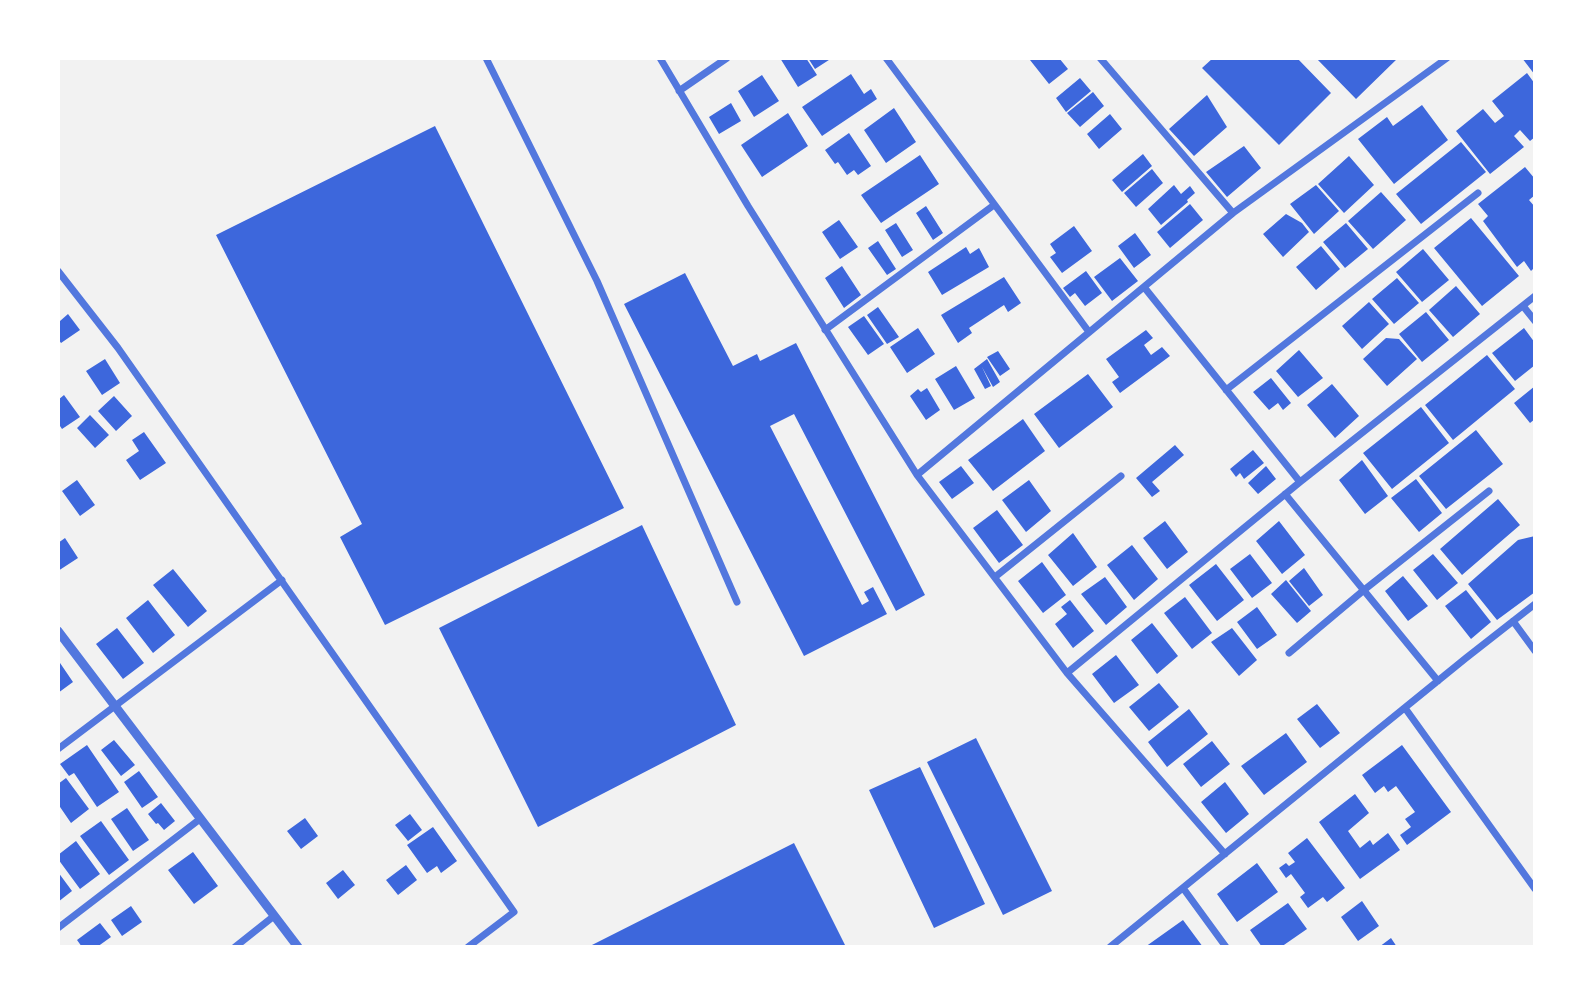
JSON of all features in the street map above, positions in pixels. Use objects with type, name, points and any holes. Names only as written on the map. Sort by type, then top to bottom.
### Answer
[{"type":"street","points":[[486,58],[597,281],[737,602]]},
{"type":"street","points":[[660,58],[748,206],[917,475],[1067,673],[1225,854]]},
{"type":"street","points":[[679,91],[727,58]]},
{"type":"street","points":[[886,58],[1089,332]]},
{"type":"street","points":[[1100,58],[1233,214]]},
{"type":"street","points":[[917,475],[1233,214],[1447,58]]},
{"type":"street","points":[[1226,390],[1478,193]]},
{"type":"street","points":[[825,330],[994,205]]},
{"type":"street","points":[[58,271],[118,348],[514,912],[468,947]]},
{"type":"street","points":[[1144,287],[1300,482]]},
{"type":"street","points":[[1067,673],[1285,494],[1535,296]]},
{"type":"street","points":[[1523,306],[1535,321]]},
{"type":"street","points":[[995,577],[1121,476]]},
{"type":"street","points":[[1289,653],[1489,491]]},
{"type":"street","points":[[1285,494],[1438,681]]},
{"type":"street","points":[[58,749],[282,580]]},
{"type":"street","points":[[1110,947],[1535,604]]},
{"type":"street","points":[[1513,621],[1535,651]]},
{"type":"street","points":[[58,631],[298,947]]},
{"type":"street","points":[[1405,708],[1535,889]]},
{"type":"street","points":[[58,928],[200,819]]},
{"type":"street","points":[[1183,888],[1226,947]]},
{"type":"street","points":[[235,947],[274,916]]},
{"type":"building","points":[[780,58],[806,58],[817,75],[798,87]]},
{"type":"building","points":[[808,58],[832,58],[815,69]]},
{"type":"building","points":[[1059,58],[1068,69],[1049,84],[1030,60]]},
{"type":"building","points":[[1213,58],[1297,58],[1331,93],[1279,145],[1202,68]]},
{"type":"building","points":[[1316,58],[1398,58],[1356,99]]},
{"type":"building","points":[[1522,58],[1535,58],[1535,75]]},
{"type":"building","points":[[1527,73],[1535,84],[1535,137],[1530,141],[1520,130],[1514,136],[1524,147],[1490,174],[1456,131],[1483,109],[1495,123],[1504,116],[1492,101]]},
{"type":"building","points":[[851,74],[864,94],[871,89],[877,99],[822,136],[802,107]]},
{"type":"building","points":[[762,75],[779,101],[754,117],[738,91]]},
{"type":"building","points":[[1080,78],[1091,91],[1066,112],[1056,98]]},
{"type":"building","points":[[1093,92],[1104,106],[1080,127],[1067,113]]},
{"type":"building","points":[[1207,95],[1227,127],[1194,156],[1169,129]]},
{"type":"building","points":[[731,103],[741,121],[719,134],[709,117]]},
{"type":"building","points":[[1422,105],[1448,140],[1394,184],[1358,139],[1387,117],[1393,126]]},
{"type":"building","points":[[894,108],[916,142],[886,163],[864,130]]},
{"type":"building","points":[[788,113],[808,146],[762,177],[741,145]]},
{"type":"building","points":[[1110,114],[1122,129],[1099,149],[1087,134]]},
{"type":"building","points":[[435,126],[624,508],[385,625],[340,537],[362,524],[216,235]]},
{"type":"building","points":[[849,133],[871,166],[858,175],[854,170],[847,175],[825,150]]},
{"type":"building","points":[[1461,142],[1486,172],[1421,224],[1396,194]]},
{"type":"building","points":[[1244,146],[1261,168],[1227,197],[1206,172]]},
{"type":"building","points":[[1143,154],[1152,166],[1122,192],[1112,180]]},
{"type":"building","points":[[920,155],[939,184],[881,223],[861,195]]},
{"type":"building","points":[[1349,156],[1374,185],[1344,213],[1318,184]]},
{"type":"building","points":[[1525,167],[1535,179],[1535,195],[1529,200],[1535,207],[1535,267],[1531,271],[1524,261],[1517,267],[1483,221],[1488,216],[1478,204]]},
{"type":"building","points":[[1152,169],[1163,183],[1136,207],[1124,193]]},
{"type":"building","points":[[1174,185],[1181,194],[1190,186],[1195,193],[1161,225],[1148,209]]},
{"type":"building","points":[[1316,185],[1339,211],[1314,234],[1290,204]]},
{"type":"building","points":[[1381,192],[1406,220],[1373,249],[1348,221]]},
{"type":"building","points":[[1190,204],[1203,220],[1170,248],[1157,232]]},
{"type":"building","points":[[926,206],[943,233],[933,240],[916,213]]},
{"type":"building","points":[[1286,214],[1302,223],[1309,232],[1283,257],[1263,234]]},
{"type":"building","points":[[1471,218],[1519,276],[1482,306],[1434,248]]},
{"type":"building","points":[[839,220],[858,247],[840,259],[822,232]]},
{"type":"building","points":[[896,223],[913,250],[902,257],[885,230]]},
{"type":"building","points":[[1346,223],[1368,249],[1345,268],[1323,242]]},
{"type":"building","points":[[1074,226],[1092,251],[1062,273],[1050,257],[1056,253],[1050,244]]},
{"type":"building","points":[[1135,233],[1151,255],[1134,268],[1118,246]]},
{"type":"building","points":[[878,241],[896,269],[887,275],[868,248]]},
{"type":"building","points":[[1321,246],[1340,269],[1316,290],[1296,267]]},
{"type":"building","points":[[966,247],[970,254],[979,248],[989,267],[942,295],[928,272]]},
{"type":"building","points":[[1423,249],[1449,280],[1422,302],[1396,272]]},
{"type":"building","points":[[1120,258],[1138,281],[1112,301],[1094,277]]},
{"type":"building","points":[[842,266],[861,295],[844,308],[825,278]]},
{"type":"building","points":[[1086,271],[1102,293],[1085,306],[1075,293],[1070,297],[1063,288]]},
{"type":"building","points":[[685,273],[733,366],[757,354],[760,361],[796,343],[925,595],[896,611],[794,414],[770,426],[862,605],[869,601],[864,592],[873,587],[887,614],[804,656],[624,304]]},
{"type":"building","points":[[1004,277],[1021,303],[1008,312],[1004,305],[969,328],[972,333],[958,343],[941,315]]},
{"type":"building","points":[[1397,278],[1419,303],[1394,324],[1372,299]]},
{"type":"building","points":[[1456,286],[1480,314],[1453,337],[1429,310]]},
{"type":"building","points":[[1369,302],[1389,324],[1362,349],[1342,326]]},
{"type":"building","points":[[878,307],[899,337],[887,344],[867,315]]},
{"type":"building","points":[[1426,312],[1449,340],[1422,362],[1399,334]]},
{"type":"building","points":[[68,314],[80,330],[61,343],[58,339],[58,318],[60,321]]},
{"type":"building","points":[[864,316],[884,344],[868,355],[848,327]]},
{"type":"building","points":[[918,328],[935,354],[907,373],[890,347]]},
{"type":"building","points":[[1524,328],[1535,343],[1535,365],[1515,381],[1492,353]]},
{"type":"building","points":[[1146,330],[1153,338],[1144,345],[1151,355],[1162,347],[1170,356],[1120,393],[1112,382],[1119,377],[1106,359]]},
{"type":"building","points":[[1386,338],[1399,339],[1417,359],[1387,386],[1363,359]]},
{"type":"building","points":[[1299,350],[1323,378],[1298,397],[1276,371]]},
{"type":"building","points":[[998,351],[1010,369],[1000,376],[987,357]]},
{"type":"building","points":[[1487,355],[1515,389],[1453,440],[1425,405]]},
{"type":"building","points":[[105,359],[120,383],[102,395],[86,371]]},
{"type":"building","points":[[987,359],[1000,382],[993,387],[982,367],[991,386],[985,389],[974,369]]},
{"type":"building","points":[[956,366],[975,398],[954,410],[935,379]]},
{"type":"building","points":[[1088,374],[1113,407],[1059,448],[1034,414]]},
{"type":"building","points":[[1271,378],[1291,403],[1283,410],[1278,403],[1269,410],[1253,392]]},
{"type":"building","points":[[1332,384],[1359,416],[1335,438],[1307,405]]},
{"type":"building","points":[[1535,386],[1535,419],[1530,423],[1514,403]]},
{"type":"building","points":[[927,388],[940,410],[926,420],[910,396],[918,389],[921,392]]},
{"type":"building","points":[[64,395],[80,417],[62,429],[58,423],[58,400]]},
{"type":"building","points":[[114,396],[132,416],[116,431],[98,411]]},
{"type":"building","points":[[1421,407],[1449,443],[1392,489],[1363,453]]},
{"type":"building","points":[[90,415],[109,435],[95,448],[77,428]]},
{"type":"building","points":[[1023,419],[1045,451],[993,491],[968,460]]},
{"type":"building","points":[[1476,430],[1503,464],[1446,509],[1419,476]]},
{"type":"building","points":[[144,432],[166,463],[140,480],[126,460],[139,451],[132,440]]},
{"type":"building","points":[[1175,445],[1184,455],[1152,482],[1160,491],[1152,497],[1136,478]]},
{"type":"building","points":[[1253,450],[1264,463],[1244,479],[1240,473],[1236,477],[1230,469]]},
{"type":"building","points":[[1362,460],[1388,496],[1365,514],[1339,480]]},
{"type":"building","points":[[961,466],[974,483],[952,499],[939,482]]},
{"type":"building","points":[[1266,466],[1276,479],[1258,494],[1248,483]]},
{"type":"building","points":[[1416,479],[1442,513],[1419,532],[1391,498]]},
{"type":"building","points":[[77,480],[95,505],[80,516],[62,491]]},
{"type":"building","points":[[1029,480],[1051,511],[1026,532],[1002,500]]},
{"type":"building","points":[[1498,499],[1520,525],[1462,575],[1440,549]]},
{"type":"building","points":[[997,510],[1023,545],[999,563],[973,528]]},
{"type":"building","points":[[1165,521],[1188,552],[1167,569],[1143,538]]},
{"type":"building","points":[[1279,521],[1305,555],[1282,574],[1256,541]]},
{"type":"building","points":[[642,525],[736,725],[538,827],[439,628]]},
{"type":"building","points":[[1073,533],[1097,567],[1073,586],[1048,555]]},
{"type":"building","points":[[1535,536],[1535,592],[1497,620],[1468,584],[1518,540]]},
{"type":"building","points":[[65,538],[78,558],[58,571],[58,543]]},
{"type":"building","points":[[1132,545],[1158,579],[1134,600],[1107,565]]},
{"type":"building","points":[[1250,554],[1272,583],[1252,598],[1230,569]]},
{"type":"building","points":[[1433,554],[1458,583],[1437,600],[1413,570]]},
{"type":"building","points":[[1042,562],[1066,595],[1043,613],[1018,581]]},
{"type":"building","points":[[1216,564],[1244,600],[1217,621],[1189,585]]},
{"type":"building","points":[[1304,568],[1323,595],[1309,606],[1289,581]]},
{"type":"building","points":[[173,569],[207,611],[188,627],[153,585]]},
{"type":"building","points":[[1403,576],[1428,606],[1408,621],[1385,591]]},
{"type":"building","points":[[1105,577],[1127,607],[1106,625],[1081,594]]},
{"type":"building","points":[[1286,580],[1311,611],[1297,623],[1271,594]]},
{"type":"building","points":[[1466,590],[1491,622],[1471,639],[1445,606]]},
{"type":"building","points":[[1185,597],[1212,633],[1192,649],[1164,613]]},
{"type":"building","points":[[148,600],[175,635],[153,653],[126,618]]},
{"type":"building","points":[[1070,600],[1094,631],[1073,648],[1055,624],[1067,614],[1061,607]]},
{"type":"building","points":[[1257,607],[1277,635],[1257,649],[1237,622]]},
{"type":"building","points":[[1152,623],[1178,656],[1157,674],[1131,640]]},
{"type":"building","points":[[117,628],[144,663],[123,679],[96,644]]},
{"type":"building","points":[[1232,628],[1257,660],[1239,676],[1211,642]]},
{"type":"building","points":[[1116,655],[1139,685],[1114,703],[1092,674]]},
{"type":"building","points":[[58,660],[73,682],[58,693]]},
{"type":"building","points":[[1159,683],[1179,707],[1149,731],[1129,707]]},
{"type":"building","points":[[1317,704],[1340,733],[1320,748],[1297,719]]},
{"type":"building","points":[[1189,709],[1208,734],[1167,767],[1148,742]]},
{"type":"building","points":[[1286,733],[1307,762],[1264,795],[1241,766]]},
{"type":"building","points":[[976,738],[1052,891],[1003,915],[927,762]]},
{"type":"building","points":[[114,740],[135,765],[121,776],[101,750]]},
{"type":"building","points":[[1212,741],[1230,764],[1201,787],[1183,764]]},
{"type":"building","points":[[87,745],[119,792],[97,807],[74,773],[69,776],[60,764]]},
{"type":"building","points":[[1402,745],[1451,812],[1407,845],[1400,835],[1411,827],[1405,819],[1415,812],[1396,786],[1388,792],[1384,786],[1375,793],[1362,775]]},
{"type":"building","points":[[920,767],[985,904],[934,928],[869,790]]},
{"type":"building","points":[[139,771],[158,797],[142,808],[124,782]]},
{"type":"building","points":[[66,778],[89,809],[71,823],[58,804],[58,784]]},
{"type":"building","points":[[1225,782],[1249,814],[1226,833],[1201,802]]},
{"type":"building","points":[[1355,794],[1369,813],[1348,831],[1360,848],[1370,840],[1373,845],[1388,833],[1400,850],[1360,879],[1319,822]]},
{"type":"building","points":[[161,803],[175,821],[164,830],[148,814]]},
{"type":"building","points":[[127,808],[149,840],[133,851],[111,819]]},
{"type":"building","points":[[410,814],[422,830],[408,841],[395,825]]},
{"type":"building","points":[[305,818],[318,836],[301,849],[287,831]]},
{"type":"building","points":[[101,821],[129,860],[109,875],[80,836]]},
{"type":"building","points":[[433,827],[457,861],[441,873],[437,866],[427,873],[407,845]]},
{"type":"building","points":[[1307,838],[1345,888],[1327,902],[1323,897],[1308,908],[1300,897],[1305,893],[1291,874],[1286,878],[1279,868],[1286,863],[1289,866],[1295,862],[1288,853]]},
{"type":"building","points":[[76,841],[100,874],[80,889],[58,859],[58,855]]},
{"type":"building","points":[[794,843],[846,947],[588,947]]},
{"type":"building","points":[[193,852],[218,886],[194,904],[168,870]]},
{"type":"building","points":[[1257,863],[1278,892],[1237,922],[1217,894]]},
{"type":"building","points":[[406,865],[417,880],[398,895],[386,880]]},
{"type":"building","points":[[343,870],[355,885],[338,899],[326,883]]},
{"type":"building","points":[[58,872],[72,891],[58,902]]},
{"type":"building","points":[[1362,901],[1379,926],[1358,941],[1341,917]]},
{"type":"building","points":[[1288,903],[1307,929],[1281,947],[1262,947],[1250,930]]},
{"type":"building","points":[[131,906],[142,922],[122,936],[111,920]]},
{"type":"building","points":[[1183,920],[1203,947],[1145,947]]},
{"type":"building","points":[[100,923],[111,937],[97,947],[82,947],[77,940]]},
{"type":"building","points":[[1391,938],[1397,947],[1379,947]]}]
